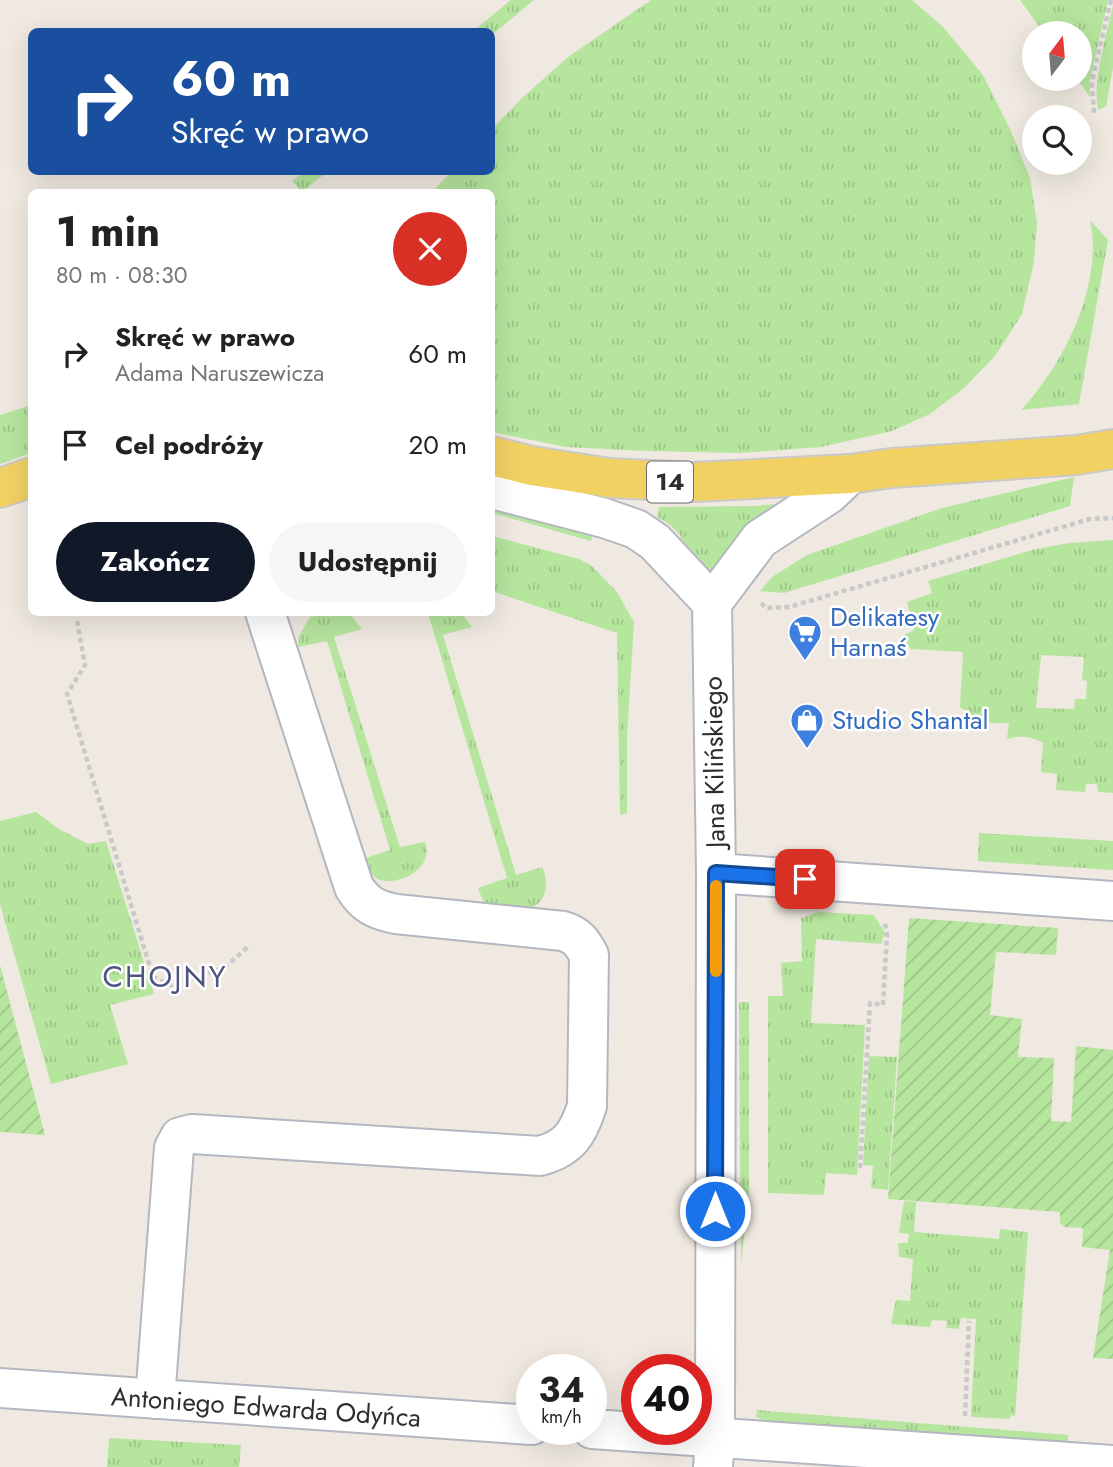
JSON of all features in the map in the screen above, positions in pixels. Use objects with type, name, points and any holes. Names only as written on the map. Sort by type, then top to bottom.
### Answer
[{"type":"main road","name":"14","points":[[495,457],[545,468],[645,481],[694,482],[850,474],[1113,449]]},
{"type":"main road","points":[[0,488],[28,478]]},
{"type":"street","points":[[495,490],[636,529],[654,542],[712,603],[760,539],[829,494],[850,474]]},
{"type":"street","name":"Jana Kilińskiego","points":[[712,603],[716,873],[714,1452]]},
{"type":"street","points":[[155,1399],[174,1148],[180,1137],[192,1134],[540,1156],[558,1151],[572,1139],[581,1125],[587,1106],[589,955],[583,943],[573,934],[563,931],[396,914],[377,910],[361,899],[354,887],[266,616]]},
{"type":"street","points":[[716,873],[1113,901]]},
{"type":"street","name":"Antoniego Edwarda Odyńca","points":[[0,1388],[516,1424]]},
{"type":"street","points":[[607,1432],[714,1452],[1113,1465]]},
{"type":"path","points":[[1094,113],[1092,81],[1111,0]]},
{"type":"path","points":[[755,598],[766,608],[789,607],[1090,519],[1113,518]]},
{"type":"path","points":[[77,621],[85,665],[67,694],[153,977],[171,985],[224,968],[250,945]]},
{"type":"path","points":[[860,1168],[870,1003],[883,1004],[887,933],[882,916]]},
{"type":"path","points":[[965,1424],[969,1321]]},
{"type":"green space","points":[[511,0],[534,0],[495,32],[495,28],[477,28]]},
{"type":"green space","points":[[651,0],[912,0],[943,27],[983,75],[1022,158],[1022,175],[1029,175],[1030,178],[1037,223],[1034,262],[1022,314],[995,356],[963,389],[930,414],[892,431],[821,447],[739,453],[647,451],[566,447],[495,433],[495,189],[435,189],[448,175],[495,175],[495,126],[568,57]]},
{"type":"green space","points":[[1020,0],[1108,0],[1092,71],[1092,21],[1035,21]]},
{"type":"green space","points":[[1113,5],[1113,68],[1106,106],[1099,110],[1098,75]]},
{"type":"green space","points":[[299,175],[323,175],[306,189],[299,189],[292,181]]},
{"type":"green space","points":[[1090,220],[1108,240],[1079,404],[1021,410],[1052,370],[1077,322],[1091,270],[1093,245]]},
{"type":"green space","points":[[28,406],[28,454],[0,464],[0,415]]},
{"type":"green space","points":[[1074,477],[1070,506],[784,593],[760,591],[772,577],[807,555],[942,508]]},
{"type":"green space","points":[[495,502],[594,529],[591,541],[495,514]]},
{"type":"green space","points":[[796,502],[712,584],[680,540],[681,536],[657,517],[659,507],[755,506]]},
{"type":"green space","points":[[495,537],[579,559],[591,565],[617,592],[634,622],[627,737],[627,813],[620,815],[617,633],[495,592]]},
{"type":"green space","points":[[1113,540],[1113,793],[1098,792],[1097,784],[1086,784],[1085,792],[1056,790],[1057,774],[1041,772],[1043,743],[1026,737],[1007,739],[1009,723],[984,723],[960,707],[963,652],[910,649],[904,635],[914,630],[907,602],[932,593],[928,581],[1032,550],[1069,543]],"holes":[[[1041,655],[1084,657],[1082,680],[1087,681],[1086,699],[1075,699],[1074,709],[1036,708]]]},
{"type":"green space","points":[[352,616],[362,629],[334,637],[400,847],[425,842],[427,850],[422,865],[402,879],[378,879],[363,859],[390,850],[327,641],[298,647],[299,636],[310,617]]},
{"type":"green space","points":[[429,616],[463,616],[472,627],[443,635],[516,875],[542,867],[546,880],[545,892],[533,907],[491,910],[483,901],[478,888],[507,878]]},
{"type":"green space","points":[[36,812],[59,829],[88,844],[106,841],[154,994],[110,1005],[128,1064],[51,1084],[0,904],[0,821]]},
{"type":"green space","points":[[979,833],[1113,841],[1113,870],[978,861]]},
{"type":"green space","points":[[819,912],[874,915],[885,933],[881,944],[816,939],[811,1023],[865,1025],[857,1175],[826,1173],[824,1195],[768,1193],[768,996],[783,996],[781,963],[802,961],[801,918]]},
{"type":"green space","points":[[909,918],[1058,928],[1056,955],[996,952],[990,1015],[1022,1019],[1018,1057],[1054,1058],[1051,1121],[1071,1122],[1076,1046],[1113,1050],[1113,1359],[1093,1358],[1110,1250],[1082,1247],[1083,1228],[1065,1227],[1060,1223],[1060,1212],[888,1199]]},
{"type":"green space","points":[[0,965],[45,1135],[0,1132]]},
{"type":"green space","points":[[739,1002],[749,1002],[749,1192],[741,1264]]},
{"type":"green space","points":[[869,1056],[897,1057],[888,1190],[871,1188],[873,1166],[863,1165]]},
{"type":"green space","points":[[904,1201],[916,1202],[914,1232],[999,1239],[1000,1229],[1028,1232],[1015,1416],[1010,1415],[1010,1419],[971,1417],[976,1319],[961,1318],[959,1329],[946,1328],[947,1321],[932,1320],[930,1327],[891,1324],[896,1300],[910,1301],[913,1259],[899,1257],[898,1243],[908,1243],[909,1234],[899,1233]]},
{"type":"green space","points":[[757,1410],[1068,1435],[1068,1442],[767,1421],[756,1417]]},
{"type":"green space","points":[[109,1438],[241,1445],[239,1467],[107,1467]]},
{"type":"slow traffic","points":[[716,886],[716,971]]},
{"type":"place","name":"Delikatesy Harnaś","points":[[805,662]]},
{"type":"place","name":"Studio Shantal","points":[[807,750]]},
{"type":"district","name":"CHOJNY","points":[[165,977]]},
{"type":"route","points":[[715,1211],[716,873],[805,879]]}]
